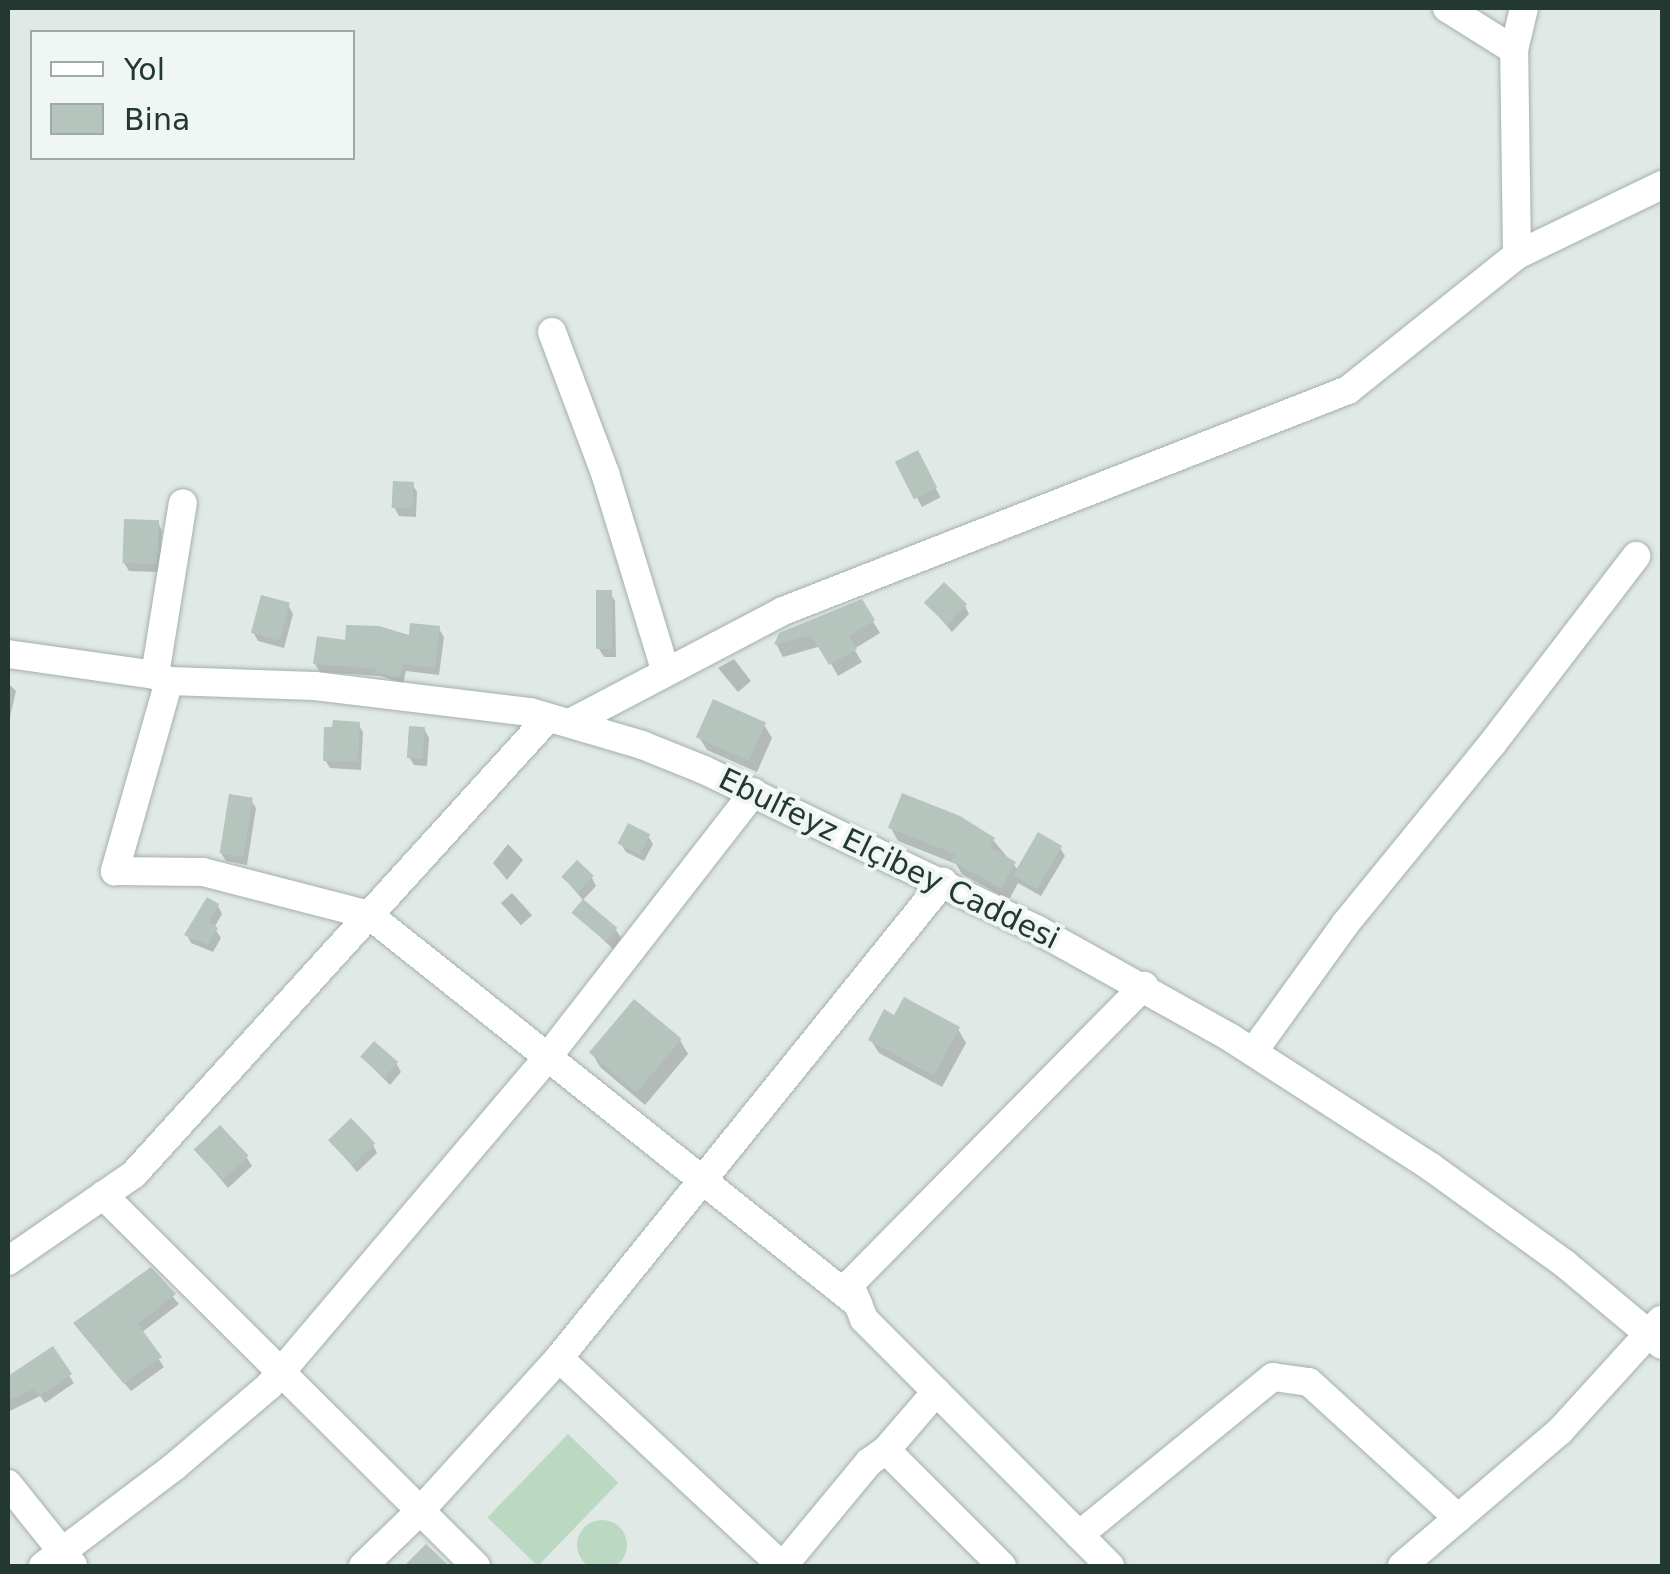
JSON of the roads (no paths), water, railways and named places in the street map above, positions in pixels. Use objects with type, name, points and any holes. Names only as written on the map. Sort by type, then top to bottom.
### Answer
[{"type":"street","points":[[1447,8],[1514,50]]},
{"type":"street","points":[[1517,254],[1514,50],[1524,8]]},
{"type":"street","points":[[8,1261],[134,1174],[369,914],[559,721],[666,672],[783,611],[1348,390],[1517,254],[1662,185]]},
{"type":"street","points":[[552,332],[605,473],[666,672]]},
{"type":"street","points":[[183,503],[162,678],[115,871],[203,872],[369,914],[858,1304]]},
{"type":"street","points":[[1253,1052],[1346,923],[1636,556]]},
{"type":"street","name":"Ebulfeyz Elçibey Caddesi","points":[[8,654],[162,678],[315,686],[530,712],[642,745],[754,792],[942,882],[1144,986],[1431,1167],[1658,1332]]},
{"type":"street","points":[[8,1484],[60,1562],[282,1370],[546,1059],[754,792]]},
{"type":"street","points":[[363,1566],[420,1511],[559,1358],[942,882]]},
{"type":"street","points":[[1110,1566],[864,1319],[850,1284],[1144,986]]},
{"type":"street","points":[[104,1195],[476,1566]]},
{"type":"street","points":[[1402,1566],[1560,1431],[1658,1332]]},
{"type":"street","points":[[559,1358],[782,1566],[869,1462],[886,1450],[936,1392]]},
{"type":"street","points":[[1079,1535],[1273,1377],[1309,1382],[1458,1518]]},
{"type":"street","points":[[886,1450],[1002,1566]]}]
